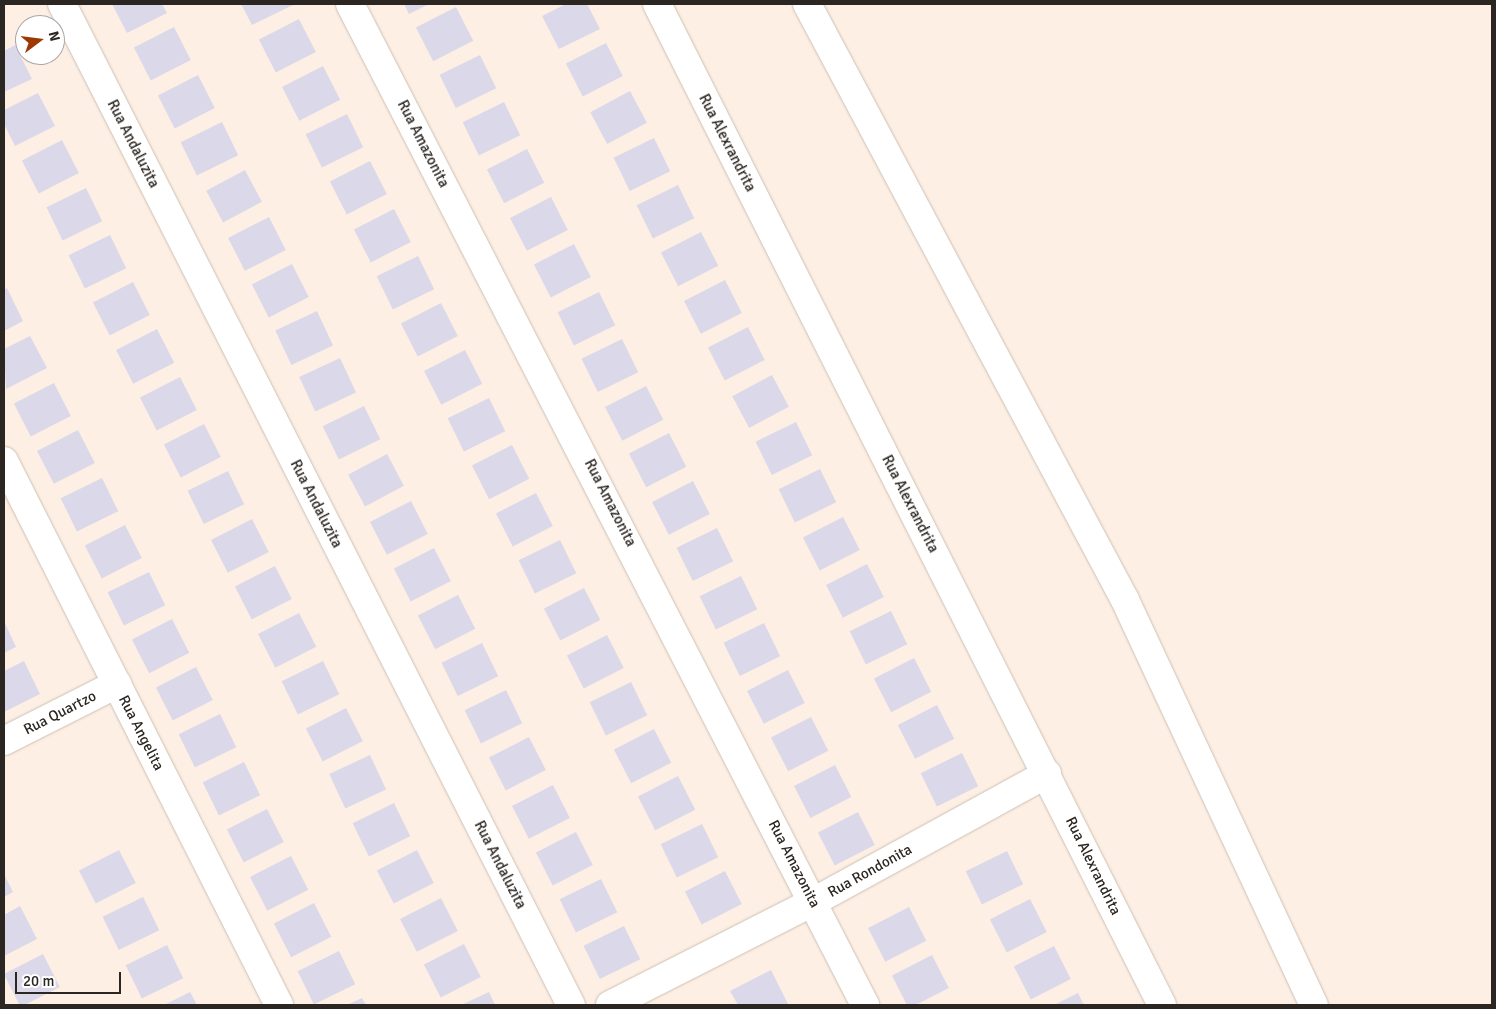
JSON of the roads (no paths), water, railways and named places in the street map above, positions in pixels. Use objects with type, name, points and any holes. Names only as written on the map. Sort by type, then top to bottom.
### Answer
[{"type":"street","name":"Rua Andaluzita","points":[[62,4],[571,1005]]},
{"type":"street","name":"Rua Amazonita","points":[[350,4],[865,1005]]},
{"type":"street","name":"Rua Alexrandrita","points":[[657,4],[1162,1005]]},
{"type":"street","points":[[807,4],[1125,600],[1314,1005]]},
{"type":"street","name":"Rua Angelita","points":[[4,460],[279,1005]]},
{"type":"street","name":"Rua Quartzo","points":[[4,741],[117,684]]},
{"type":"street","name":"Rua Rondonita","points":[[610,1005],[813,902],[1047,774]]}]
